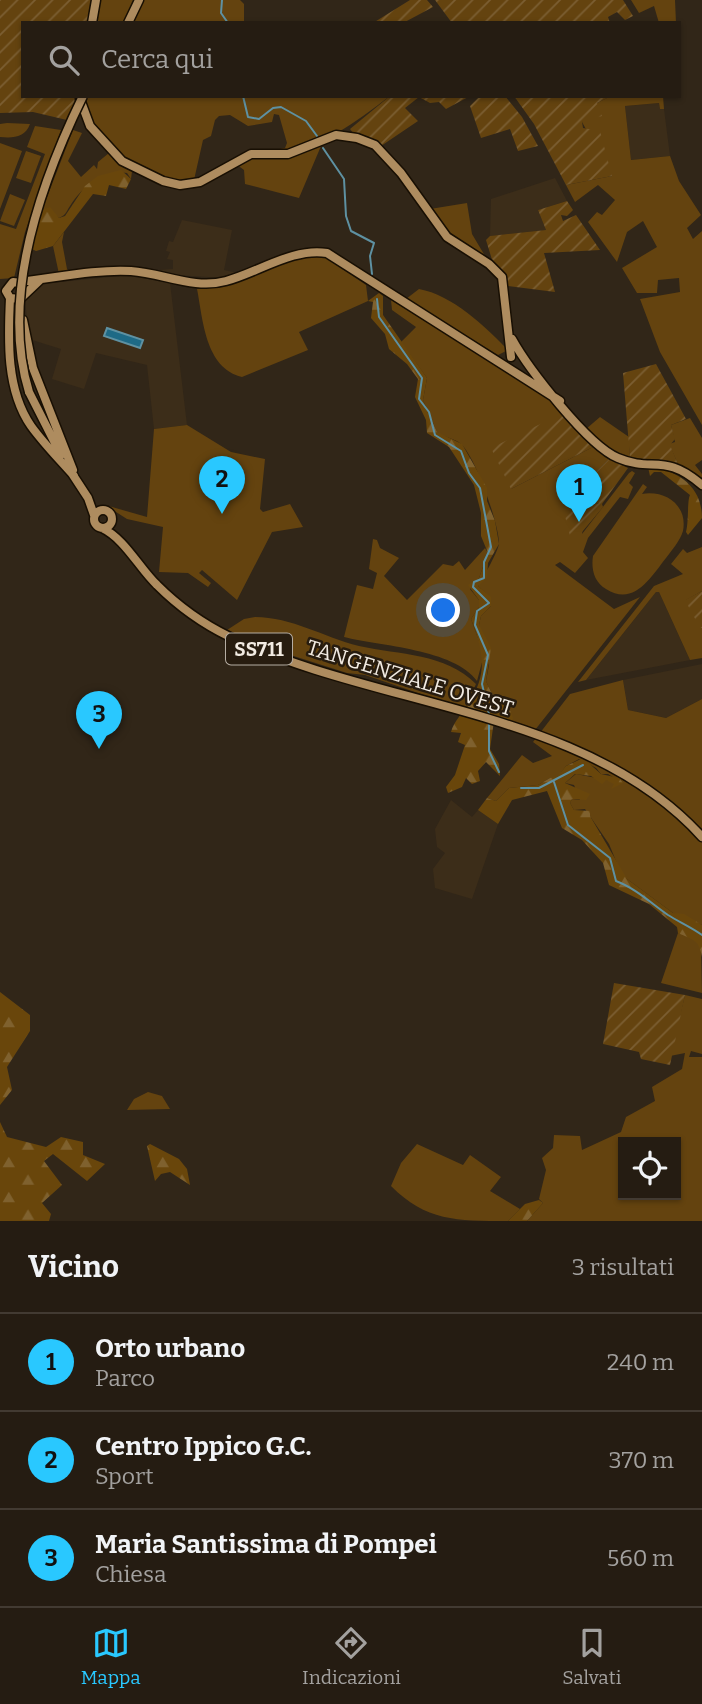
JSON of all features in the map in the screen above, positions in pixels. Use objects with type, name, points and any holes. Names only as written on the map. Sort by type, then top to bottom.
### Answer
[{"type":"main road","points":[[92,21],[96,0]]},
{"type":"main road","points":[[129,21],[139,0]]},
{"type":"main road","points":[[81,98],[34,221],[21,268],[16,329],[19,357],[29,392],[88,498],[95,524],[102,528],[111,522],[110,513],[88,498]]},
{"type":"main road","points":[[83,98],[90,126],[122,161],[163,181],[180,185],[200,182],[251,154],[288,154],[336,135],[357,138],[375,145],[401,173],[447,237],[489,264],[502,277],[506,297],[506,328],[514,371]]},
{"type":"main road","points":[[74,476],[30,425],[21,407],[9,353],[8,285],[129,271],[208,284],[236,278],[302,255],[327,253],[560,401]]},
{"type":"main road","points":[[10,298],[17,300],[43,279]]},
{"type":"main road","points":[[19,282],[24,294],[23,327],[27,348],[74,476]]},
{"type":"main road","points":[[506,328],[525,360],[602,449],[619,459],[676,466],[702,485]]},
{"type":"main road","points":[[488,355],[510,358],[517,354],[525,360]]},
{"type":"main road","points":[[514,371],[524,370],[525,360]]},
{"type":"main road","points":[[94,515],[103,509]]},
{"type":"main road","name":"TANGENZIALE OVEST","points":[[111,522],[118,540]]},
{"type":"main road","name":"TANGENZIALE OVEST","points":[[102,528],[118,540],[156,585],[184,610],[215,629],[290,660],[551,741],[610,766],[656,794],[702,837]]},
{"type":"shaded area","points":[[0,0],[93,0],[90,21],[21,21],[21,98],[77,98],[67,120],[33,112],[0,113]]},
{"type":"shaded area","points":[[99,0],[135,0],[124,21],[95,21]]},
{"type":"shaded area","points":[[143,0],[240,0],[244,4],[244,21],[133,21]]},
{"type":"shaded area","points":[[410,0],[427,0],[433,7],[407,21],[376,21]]},
{"type":"shaded area","points":[[435,0],[623,0],[633,16],[625,20],[617,12],[608,17],[609,21],[451,21]]},
{"type":"shaded area","points":[[631,0],[675,0],[676,21],[658,21],[654,6],[639,13]]},
{"type":"shaded area","points":[[86,98],[387,98],[337,133],[307,146],[292,149],[275,150],[285,148],[287,143],[279,115],[274,114],[272,122],[248,126],[230,115],[219,116],[215,120],[211,136],[203,140],[194,180],[159,175],[142,169],[127,159],[101,134],[83,103]]},
{"type":"shaded area","points":[[388,98],[418,98],[405,108],[418,121],[381,146],[354,134],[350,129]]},
{"type":"shaded area","points":[[421,98],[466,98],[446,109],[439,102],[430,103]]},
{"type":"shaded area","points":[[478,98],[507,98],[522,117],[538,146],[518,151],[510,129],[481,138],[470,106]]},
{"type":"shaded area","points":[[515,98],[607,98],[597,103],[602,116],[582,122],[583,128],[600,131],[612,176],[566,185],[534,124]]},
{"type":"shaded area","points":[[607,98],[663,98],[664,109],[660,109],[659,103],[625,106],[631,160],[670,156],[679,181],[701,215],[687,228],[693,239],[702,231],[702,425],[660,352],[640,299],[680,292],[679,278],[658,280],[657,293],[637,293],[622,268],[657,247],[643,221],[627,232],[617,262],[588,222],[597,212],[602,215],[615,200],[598,185],[575,202],[566,185],[612,176],[582,122],[597,103]]},
{"type":"shaded area","points":[[659,103],[660,109],[664,109],[670,156],[631,160],[625,106]]},
{"type":"shaded area","points":[[0,124],[30,124],[22,135],[0,137]]},
{"type":"shaded area","points":[[35,126],[61,130],[25,232],[14,278],[0,279],[0,224],[16,229],[45,154],[27,147]]},
{"type":"shaded area","points":[[73,130],[82,133],[68,161],[81,177],[94,165],[97,169],[98,162],[109,153],[132,171],[131,179],[127,173],[101,177],[87,186],[59,218],[48,210],[42,210]]},
{"type":"shaded area","points":[[0,143],[22,151],[0,209]]},
{"type":"shaded area","points":[[321,146],[299,198],[245,184],[244,170],[236,164],[244,159]]},
{"type":"shaded area","points":[[26,151],[41,156],[31,183],[16,178]]},
{"type":"shaded area","points":[[555,178],[567,201],[538,210],[546,230],[490,236],[491,199]]},
{"type":"shaded area","points":[[10,194],[25,200],[14,226],[0,221]]},
{"type":"shaded area","points":[[567,201],[573,210],[567,216],[561,215],[563,221],[576,215],[600,250],[544,253],[555,292],[508,286],[504,273],[493,263],[486,240],[490,236],[546,230],[538,210]]},
{"type":"shaded area","points":[[467,203],[472,234],[488,261],[447,234],[430,209]]},
{"type":"shaded area","points":[[182,220],[232,230],[224,270],[238,273],[224,278],[175,275],[160,270],[173,269],[173,260],[167,259],[170,252],[166,251]]},
{"type":"shaded area","points":[[64,232],[62,242],[67,269],[70,272],[59,274],[53,246]]},
{"type":"shaded area","points":[[317,256],[326,258],[366,285],[368,301],[299,332],[308,350],[242,377],[220,364],[204,328],[197,289]]},
{"type":"shaded area","points":[[129,275],[170,283],[187,425],[154,429],[147,365],[96,353],[84,389],[52,379],[61,349],[29,339],[25,300],[27,293],[41,284]]},
{"type":"shaded area","points":[[419,289],[456,305],[508,350],[498,355],[406,299]]},
{"type":"shaded area","points":[[391,300],[550,398],[563,413],[511,489],[593,447],[609,459],[583,485],[600,503],[587,505],[582,534],[629,473],[635,473],[629,483],[633,487],[628,499],[620,497],[588,538],[583,552],[588,558],[575,573],[560,562],[555,565],[614,609],[640,597],[535,730],[512,722],[509,708],[491,692],[486,681],[489,665],[479,625],[481,616],[491,606],[491,598],[478,586],[498,547],[495,521],[467,451],[459,442],[437,432],[423,400],[427,378],[401,342],[416,327],[392,310]]},
{"type":"shaded area","points":[[656,364],[686,419],[671,425],[675,439],[670,445],[678,464],[630,458],[623,373]]},
{"type":"shaded area","points":[[563,413],[593,447],[511,489],[491,448]]},
{"type":"shaded area","points":[[600,417],[629,437],[630,458],[608,450],[586,429]]},
{"type":"shaded area","points":[[690,418],[702,438],[702,460],[695,465],[702,474],[702,482],[678,464],[669,444],[675,442],[671,425]]},
{"type":"shaded area","points":[[187,425],[231,452],[265,459],[260,509],[263,512],[290,504],[303,527],[272,532],[237,600],[202,570],[199,573],[211,583],[208,587],[188,573],[159,572],[163,527],[127,519],[105,505],[147,517],[154,429]]},
{"type":"shaded area","points":[[609,459],[628,468],[602,504],[603,507],[572,544],[564,512],[599,503],[583,485]]},
{"type":"shaded area","points":[[643,484],[647,487],[642,494],[659,494],[673,501],[682,514],[683,531],[676,545],[648,581],[633,592],[616,594],[596,579],[592,566],[593,556]]},
{"type":"shaded area","points":[[373,539],[377,540],[380,548],[399,558],[384,576],[407,600],[443,564],[453,566],[459,561],[465,570],[485,548],[488,553],[479,578],[470,589],[479,600],[479,607],[471,619],[484,655],[477,681],[466,670],[434,655],[344,637],[357,585],[373,589],[377,573],[369,569]]},
{"type":"shaded area","points":[[702,547],[702,591],[686,600],[702,628],[702,658],[690,660],[659,592],[656,592],[586,680],[578,682],[654,586],[683,574],[671,564],[683,549],[687,553]]},
{"type":"shaded area","points":[[702,591],[702,628],[700,628],[685,600]]},
{"type":"shaded area","points":[[656,592],[659,592],[690,660],[586,680]]},
{"type":"shaded area","points":[[255,617],[282,620],[359,646],[436,661],[464,674],[476,684],[465,709],[365,675],[347,673],[278,651],[227,630],[244,619]]},
{"type":"shaded area","points":[[702,664],[702,699],[666,718],[628,710],[623,680]]},
{"type":"shaded area","points":[[623,680],[628,710],[666,718],[702,699],[702,925],[673,913],[627,879],[621,873],[609,844],[585,809],[574,810],[570,803],[572,799],[580,800],[574,785],[565,783],[576,774],[622,783],[608,774],[601,774],[596,768],[579,759],[566,766],[557,778],[550,778],[538,785],[509,788],[496,801],[487,798],[522,755],[533,763],[552,756],[533,742],[570,694]]},
{"type":"shaded area","points":[[451,800],[472,817],[478,810],[498,824],[472,899],[435,888],[433,869],[445,853],[437,847],[435,829]]},
{"type":"shaded area","points":[[678,933],[691,935],[701,945],[702,993],[661,983]]},
{"type":"shaded area","points":[[614,983],[685,995],[670,1065],[641,1059],[639,1052],[603,1044]]},
{"type":"shaded area","points":[[685,995],[702,999],[702,1054],[691,1051],[689,1057],[702,1057],[702,1221],[527,1221],[543,1203],[539,1199],[546,1170],[542,1158],[553,1148],[554,1135],[580,1136],[582,1150],[621,1132],[626,1117],[655,1101],[652,1087],[682,1069],[685,1053],[670,1056]]},
{"type":"shaded area","points":[[148,1092],[162,1096],[170,1109],[127,1110],[134,1099]]},
{"type":"shaded area","points":[[417,1144],[463,1165],[470,1155],[501,1177],[490,1191],[520,1209],[508,1221],[457,1219],[430,1212],[404,1198],[391,1186],[401,1163]]},
{"type":"green space","points":[[121,170],[131,179],[126,189],[109,185],[106,196],[93,194],[53,246],[36,251],[30,248],[42,210],[50,207],[59,218],[65,216],[85,186],[98,176]]},
{"type":"green space","points":[[379,293],[383,296],[383,315],[427,378],[423,400],[437,432],[462,444],[487,488],[487,501],[495,521],[499,544],[488,563],[487,577],[478,586],[491,597],[491,606],[481,616],[479,625],[491,648],[486,681],[491,692],[509,708],[513,718],[512,722],[494,721],[490,749],[499,764],[500,776],[486,762],[478,771],[480,781],[472,784],[466,778],[462,787],[448,793],[446,787],[455,775],[465,745],[458,742],[461,733],[451,732],[475,693],[482,662],[479,641],[471,619],[479,607],[479,600],[468,585],[479,578],[488,553],[481,536],[481,513],[474,485],[449,447],[427,433],[426,420],[415,397],[418,379],[407,364],[389,349],[385,334],[371,318],[373,302],[368,301]]},
{"type":"green space","points":[[648,467],[678,476],[698,497],[702,518],[688,535],[686,532],[690,495],[661,472],[654,472],[650,476]]},
{"type":"green space","points":[[583,758],[601,774],[619,778],[623,783],[611,789],[614,784],[606,780],[602,784],[591,776],[575,774],[565,783],[590,794],[586,800],[572,799],[570,803],[574,810],[590,811],[590,816],[627,879],[673,913],[684,914],[702,925],[702,957],[697,943],[678,933],[677,927],[649,904],[609,885],[603,863],[582,840],[562,828],[547,791],[512,800],[498,824],[478,810],[487,798],[496,801],[509,788],[538,785],[557,777],[566,766]]},
{"type":"green space","points":[[0,992],[30,1015],[30,1031],[7,1067],[12,1090],[0,1105]]},
{"type":"green space","points":[[0,1122],[7,1137],[46,1147],[61,1137],[83,1142],[83,1155],[105,1164],[87,1181],[53,1154],[44,1161],[62,1185],[42,1203],[51,1214],[49,1221],[0,1221]]},
{"type":"green space","points":[[150,1144],[179,1159],[187,1169],[190,1185],[170,1172],[161,1174],[155,1181],[147,1146]]},
{"type":"green space","points":[[539,1200],[543,1203],[527,1221],[508,1221],[525,1204]]},
{"type":"water","points":[[107,328],[143,340],[140,348],[104,336]]},
{"type":"waterway","points":[[222,0],[221,13],[227,21]]},
{"type":"waterway","points":[[243,98],[248,117],[259,119],[273,108],[281,107],[306,121],[317,136]]},
{"type":"waterway","points":[[323,148],[344,179],[346,216],[351,231],[374,243],[370,256],[372,274]]},
{"type":"waterway","points":[[377,299],[379,317],[422,378],[419,399],[429,412],[435,435],[461,451],[469,473],[480,488],[491,547],[484,562],[484,578],[474,582],[473,587],[489,603],[477,611],[475,625],[488,655],[482,684],[489,714]]},
{"type":"waterway","points":[[489,723],[489,751],[499,772]]},
{"type":"waterway","points":[[521,788],[539,788],[583,765]]},
{"type":"waterway","points":[[554,782],[568,825],[610,858],[616,881],[702,935]]},
{"type":"place","name":"Centro Ippico G.C.","points":[[222,514]]},
{"type":"place","name":"Orto urbano","points":[[579,522]]},
{"type":"place","name":"Maria Santissima di Pompei","points":[[99,749]]}]
